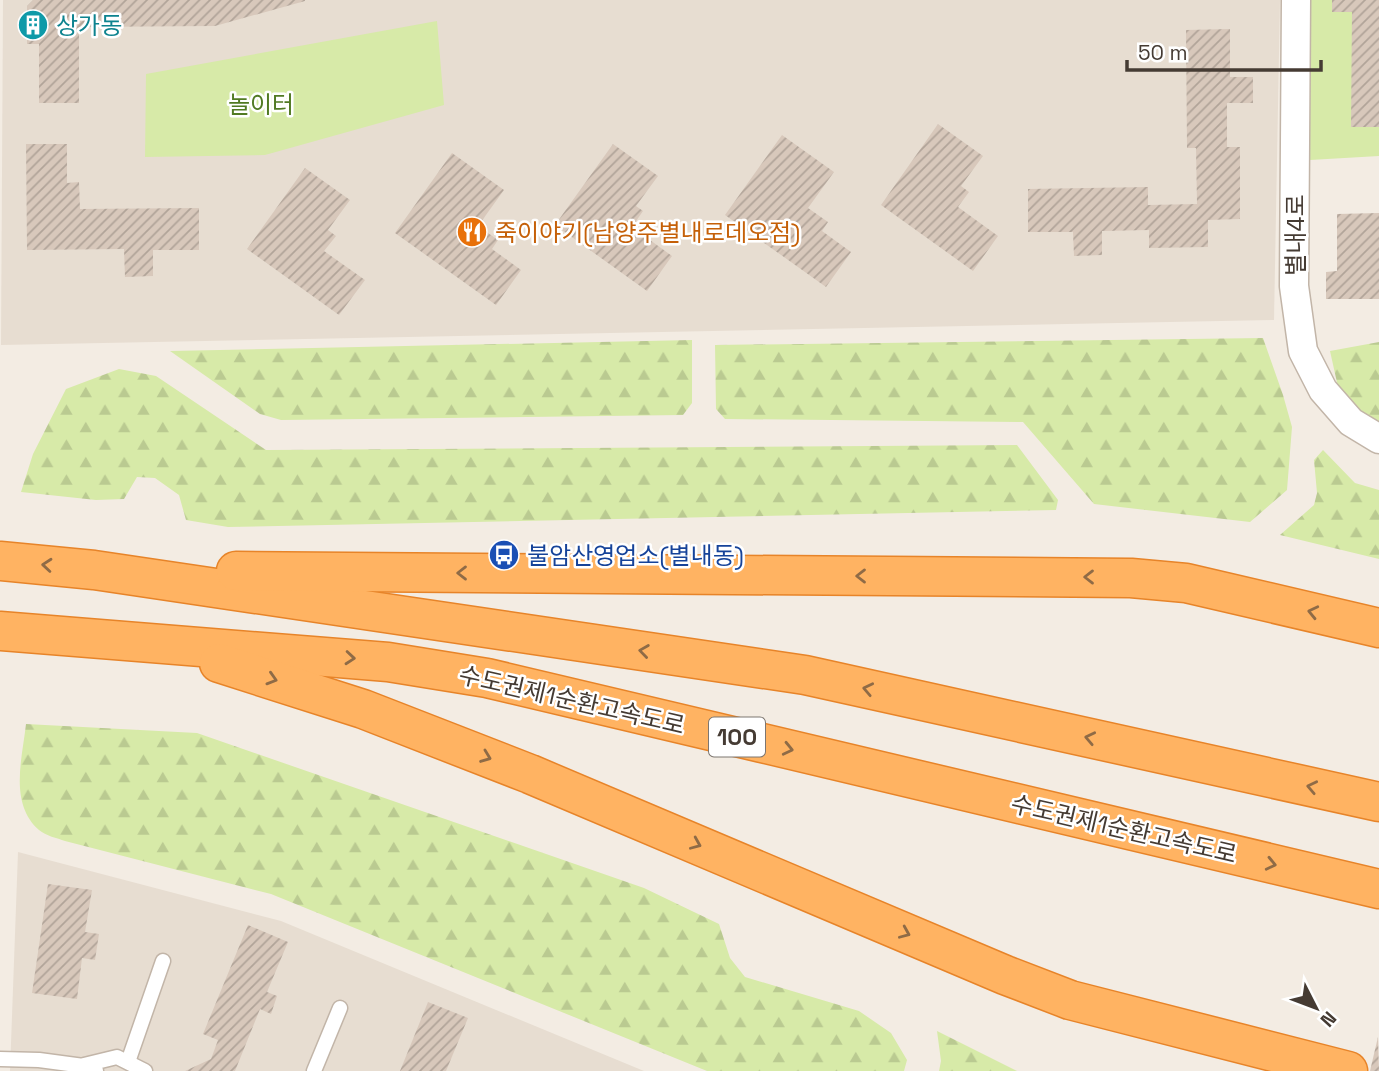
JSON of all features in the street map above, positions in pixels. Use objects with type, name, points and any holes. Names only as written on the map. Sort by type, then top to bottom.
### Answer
[{"type":"highway","name":"수도권제1순환고속도로","points":[[0,561],[94,570],[805,675],[1379,802]]},
{"type":"highway","points":[[94,570],[1131,578],[1186,583],[1379,628]]},
{"type":"highway","name":"수도권제1순환고속도로","points":[[0,631],[388,662],[487,678],[1379,889]]},
{"type":"highway","points":[[86,638],[209,660],[363,709],[530,774],[1070,1000],[1348,1071]]},
{"type":"street","name":"별내4로","points":[[1296,0],[1294,286],[1303,351],[1323,390],[1350,422],[1379,439]]},
{"type":"lane","points":[[128,1062],[163,961]]},
{"type":"lane","points":[[314,1071],[341,1008]]},
{"type":"lane","points":[[80,1068],[117,1057],[145,1071]]},
{"type":"lane","points":[[0,1059],[38,1060],[80,1068],[92,1067],[96,1071]]},
{"type":"shaded area","points":[[3,0],[1280,0],[1274,320],[1,345]]},
{"type":"shaded area","points":[[18,852],[281,921],[644,1071],[10,1071]]},
{"type":"green space","points":[[1309,0],[1379,0],[1379,156],[1310,160]]},
{"type":"green space","name":"놀이터","points":[[437,21],[444,105],[265,155],[145,157],[146,74]]},
{"type":"green space","points":[[1263,338],[1292,427],[1287,490],[1250,522],[1094,504],[1023,422],[725,419],[716,409],[715,345]]},
{"type":"green space","points":[[692,340],[692,403],[683,415],[281,420],[260,414],[170,351]]},
{"type":"green space","points":[[1379,342],[1379,431],[1342,405],[1330,351]]},
{"type":"green space","points":[[119,369],[156,376],[266,450],[1017,445],[1058,500],[1056,510],[228,527],[186,520],[179,495],[155,478],[137,477],[124,499],[96,500],[21,492],[33,454],[66,389]]},
{"type":"green space","points":[[1323,450],[1355,483],[1379,490],[1379,559],[1280,535],[1314,505],[1317,493],[1314,460]]},
{"type":"green space","points":[[26,724],[197,733],[644,888],[719,924],[730,958],[745,977],[859,1011],[891,1033],[907,1060],[904,1071],[707,1071],[271,894],[48,835],[39,830],[30,819],[21,794],[20,766]]},
{"type":"green space","points":[[937,1031],[1017,1071],[939,1071],[941,1061]]},
{"type":"building","points":[[33,0],[305,1],[215,26],[79,27],[79,103],[39,103],[39,44],[27,44],[27,6]]},
{"type":"building","points":[[1332,0],[1379,0],[1379,127],[1351,127],[1352,12],[1332,12]]},
{"type":"building","points":[[1230,29],[1230,77],[1253,77],[1253,103],[1227,103],[1227,147],[1240,147],[1240,219],[1208,220],[1208,247],[1149,248],[1149,230],[1102,231],[1102,255],[1074,256],[1073,232],[1028,232],[1028,189],[1148,187],[1148,205],[1197,204],[1196,148],[1187,148],[1186,30]]},
{"type":"building","points":[[938,124],[983,156],[961,186],[969,192],[958,207],[998,236],[973,271],[881,205]]},
{"type":"building","points":[[782,135],[834,172],[808,208],[828,222],[822,231],[851,252],[826,287],[725,215]]},
{"type":"building","points":[[26,144],[67,144],[67,183],[79,182],[80,209],[199,208],[199,250],[153,250],[153,276],[125,277],[124,249],[27,250]]},
{"type":"building","points":[[613,144],[658,176],[636,206],[643,211],[632,227],[672,256],[647,291],[555,225]]},
{"type":"building","points":[[452,153],[504,190],[478,226],[498,240],[492,249],[521,270],[496,305],[395,233]]},
{"type":"building","points":[[305,168],[350,200],[328,230],[336,236],[324,251],[365,280],[339,315],[247,249]]},
{"type":"building","points":[[1379,213],[1379,299],[1326,299],[1326,272],[1337,271],[1337,214]]},
{"type":"building","points":[[48,884],[92,890],[85,932],[99,934],[95,960],[82,958],[77,999],[32,993]]},
{"type":"building","points":[[248,925],[288,942],[267,992],[277,996],[271,1014],[260,1009],[235,1071],[185,1071],[211,1059],[218,1040],[203,1034]]},
{"type":"building","points":[[428,1002],[468,1018],[446,1071],[400,1071]]},
{"type":"building","points":[[1378,1037],[1379,1071],[1370,1071]]},
{"type":"place","name":"상가동","points":[[33,25]]},
{"type":"place","name":"죽이야기(남양주별내로데오점)","points":[[472,232]]},
{"type":"place","name":"불암산영업소(별내동)","points":[[504,555]]}]
